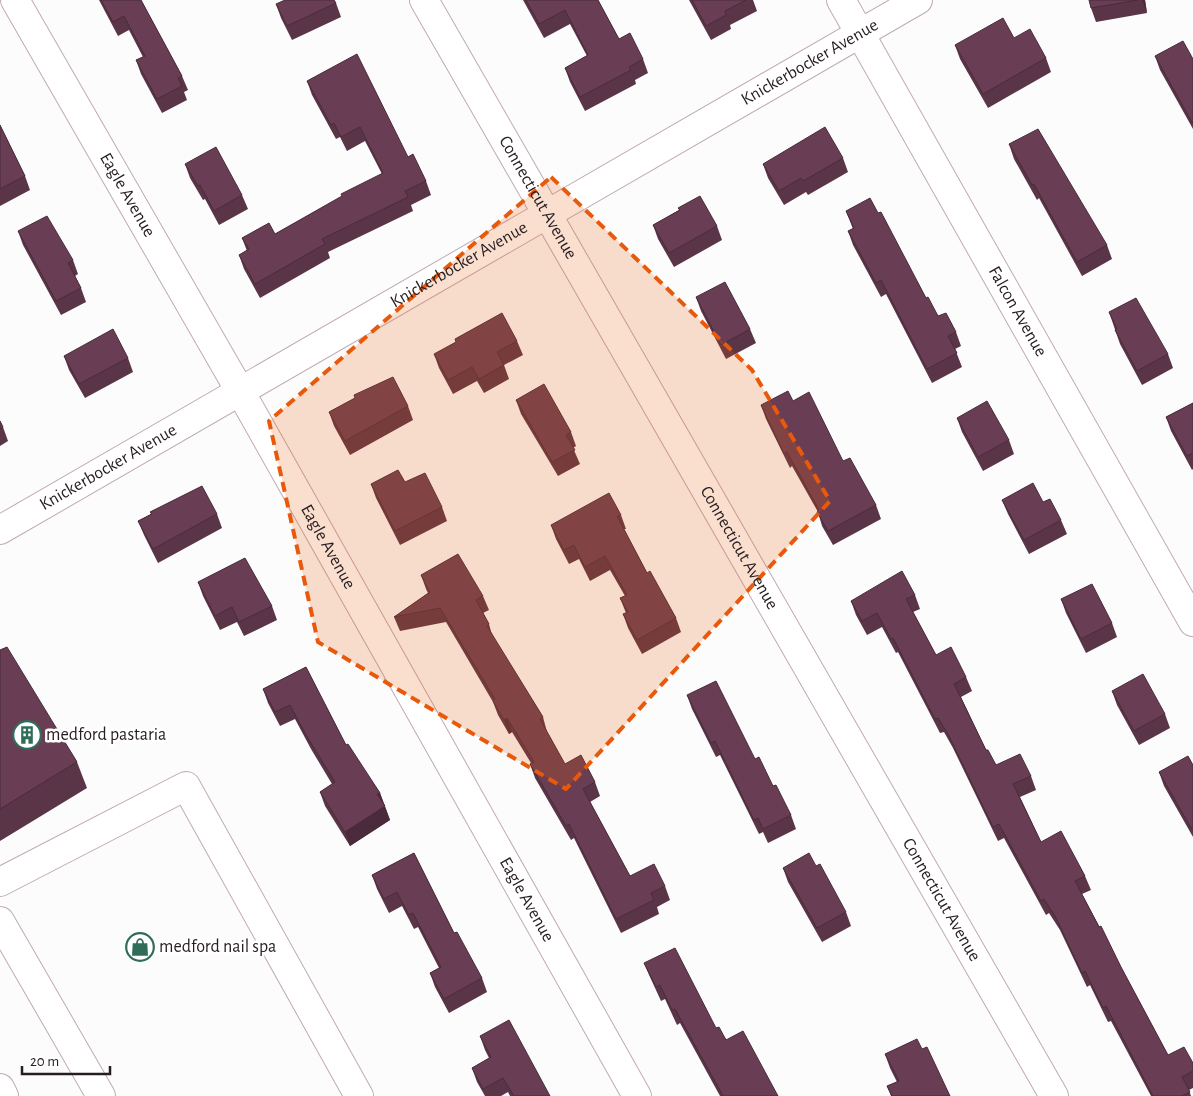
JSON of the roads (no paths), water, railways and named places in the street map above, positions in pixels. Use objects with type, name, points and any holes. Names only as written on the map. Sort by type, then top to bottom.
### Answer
[{"type":"street","name":"Eagle Avenue","points":[[15,0],[240,391],[637,1096]]},
{"type":"street","name":"Connecticut Avenue","points":[[424,0],[1054,1096]]},
{"type":"street","name":"Falcon Avenue","points":[[841,0],[1193,622]]},
{"type":"street","name":"Knickerbocker Avenue","points":[[0,530],[918,0]]},
{"type":"street","points":[[0,882],[186,786],[359,1096]]},
{"type":"street","points":[[0,921],[101,1096]]},
{"type":"street","points":[[0,1088],[4,1096]]},
{"type":"place","name":"medford pastaria","points":[[27,735]]},
{"type":"place","name":"medford nail spa","points":[[140,947]]}]
